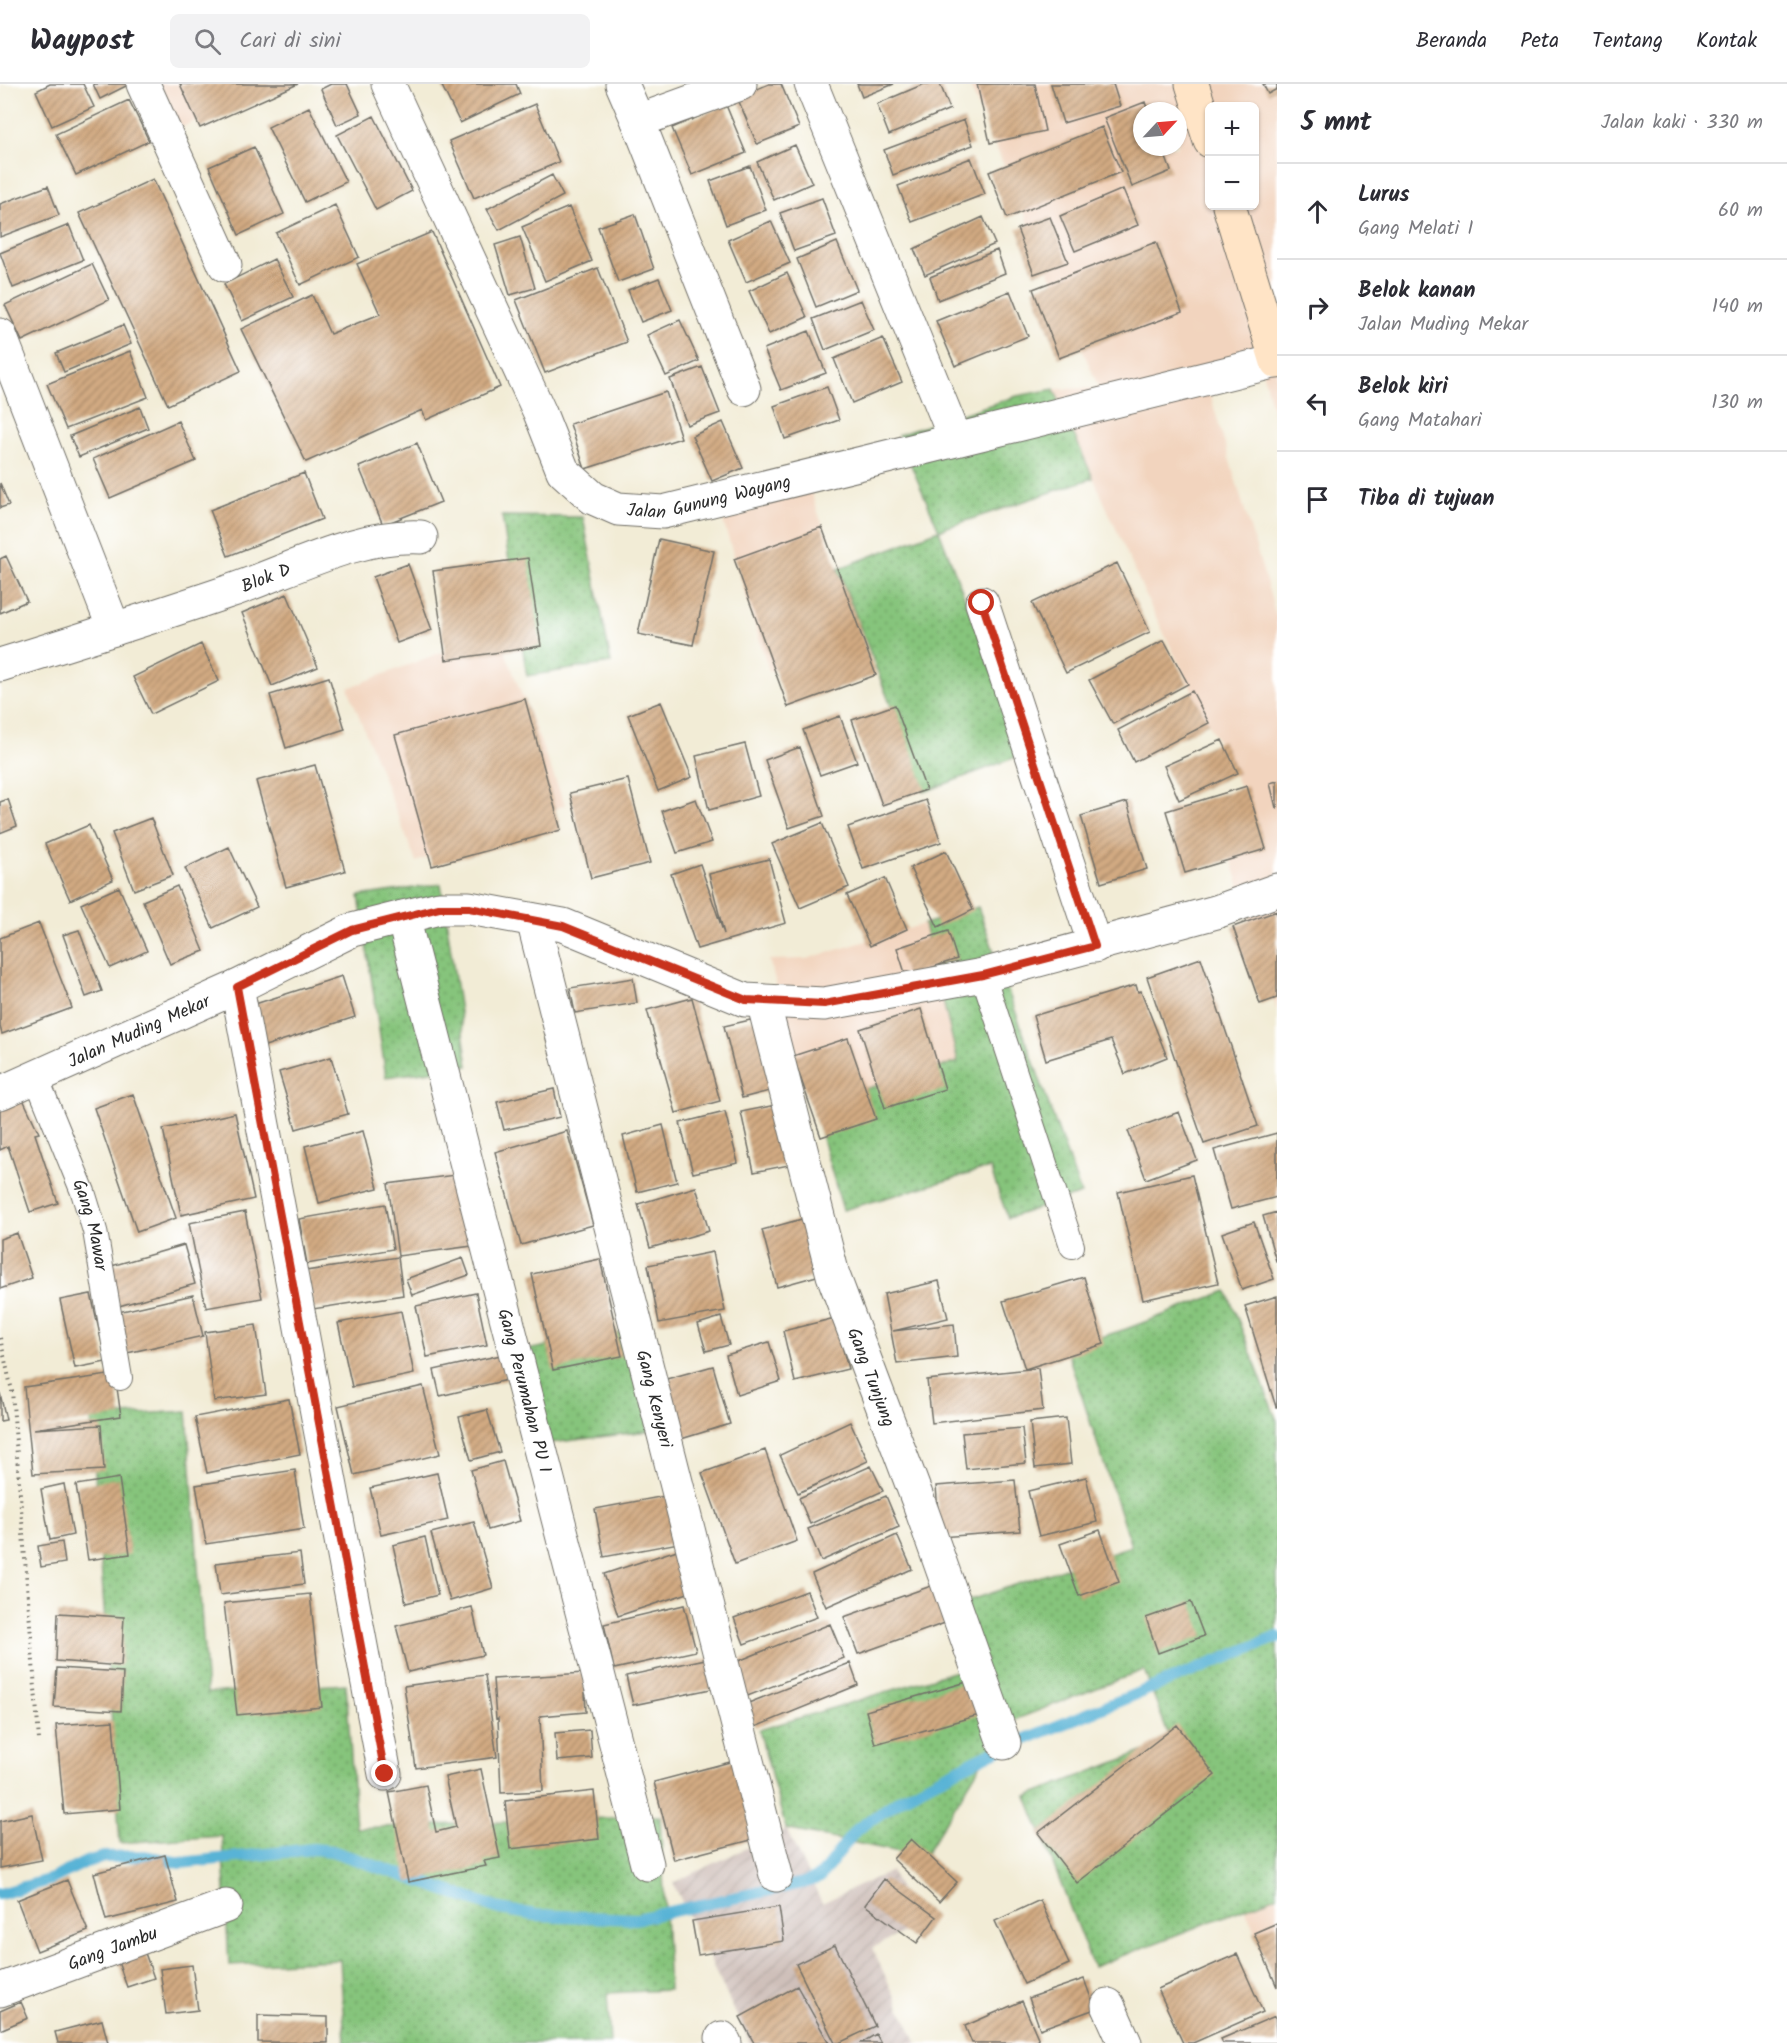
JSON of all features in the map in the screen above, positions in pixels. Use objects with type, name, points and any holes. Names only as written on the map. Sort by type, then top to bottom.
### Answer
[{"type":"main road","points":[[1192,84],[1205,128]]},
{"type":"main road","points":[[1230,210],[1277,362]]},
{"type":"street","points":[[142,84],[225,265]]},
{"type":"street","name":"Jalan Gunung Wayang","points":[[388,84],[540,413],[563,471],[593,498],[618,509],[663,512],[955,438],[1277,362]]},
{"type":"street","points":[[622,84],[744,389]]},
{"type":"street","points":[[638,121],[740,84]]},
{"type":"street","points":[[811,84],[955,438]]},
{"type":"street","points":[[0,335],[114,629]]},
{"type":"street","name":"Blok D","points":[[0,665],[114,629],[366,542],[396,536],[421,537]]},
{"type":"street","points":[[982,603],[1095,946]]},
{"type":"street","name":"Jalan Muding Mekar","points":[[0,1093],[237,987],[352,930],[439,908],[469,908],[563,926],[746,1000],[824,1004],[983,975],[1216,912],[1277,890]]},
{"type":"street","name":"Gang Perumahan PU I","points":[[403,917],[646,1864]]},
{"type":"street","name":"Gang Kenyeri","points":[[533,920],[776,1875]]},
{"type":"street","points":[[237,987],[385,1774]]},
{"type":"street","name":"Gang Tunjung","points":[[763,1001],[833,1275],[919,1503],[1004,1743]]},
{"type":"street","name":"Gang Jambu","points":[[0,1990],[226,1906]]},
{"type":"street","points":[[1108,2005],[1125,2043]]},
{"type":"lane","points":[[983,975],[1072,1246]]},
{"type":"lane","name":"Gang Mawar","points":[[36,1077],[82,1192],[95,1231],[120,1378]]},
{"type":"path","points":[[0,1338],[12,1391],[39,1740]]},
{"type":"shaded area","points":[[157,84],[267,84],[177,130]]},
{"type":"shaded area","points":[[969,84],[1277,84],[1277,428],[1261,366],[1206,381],[1277,618],[1277,1011],[1222,828],[1255,817],[1149,603],[1054,389],[1099,388]]},
{"type":"shaded area","points":[[810,490],[864,641],[769,671],[723,521]]},
{"type":"shaded area","points":[[497,631],[565,805],[416,862],[348,688]]},
{"type":"shaded area","points":[[924,924],[958,1062],[812,1104],[769,960],[806,959]]},
{"type":"shaded area","points":[[786,1829],[822,1903],[891,1871],[917,1925],[872,1948],[917,2043],[750,2043],[673,1883]]},
{"type":"shaded area","points":[[1277,1896],[1277,1986],[1245,1908]]},
{"type":"green space","points":[[1054,389],[1093,478],[939,530],[898,435],[1017,396]]},
{"type":"green space","points":[[502,516],[583,517],[611,663],[527,676]]},
{"type":"green space","points":[[939,530],[1024,754],[924,792],[838,569]]},
{"type":"green space","points":[[441,884],[468,1066],[386,1077],[359,896]]},
{"type":"green space","points":[[978,907],[1081,1194],[1008,1218],[990,1168],[843,1210],[812,1104],[958,1062],[924,924]]},
{"type":"green space","points":[[1227,1291],[1277,1421],[1277,1896],[1093,1967],[1027,1796],[1171,1741],[1144,1670],[1006,1723],[924,1857],[786,1829],[759,1730],[983,1663],[961,1603],[1131,1546],[1066,1348],[1126,1329]]},
{"type":"green space","points":[[627,1331],[663,1429],[527,1446],[521,1351]]},
{"type":"green space","points":[[187,1411],[207,1693],[346,1684],[356,1828],[660,1816],[669,1990],[607,1993],[610,2043],[345,2043],[340,1960],[229,1965],[222,1836],[120,1843],[91,1417]]},
{"type":"building","points":[[50,84],[83,84],[94,107],[52,126],[36,91]]},
{"type":"building","points":[[93,84],[130,84],[100,99]]},
{"type":"building","points":[[180,84],[298,84],[200,128]]},
{"type":"building","points":[[331,84],[347,84],[361,114],[337,125],[321,89]]},
{"type":"building","points":[[441,84],[516,84],[520,94],[460,123]]},
{"type":"building","points":[[769,84],[781,84],[799,127],[757,144],[737,97]]},
{"type":"building","points":[[857,84],[894,84],[862,97]]},
{"type":"building","points":[[924,84],[940,84],[950,109],[889,135],[877,104]]},
{"type":"building","points":[[977,84],[1035,84],[1045,131],[990,143]]},
{"type":"building","points":[[1051,84],[1113,84],[1120,106],[1063,123]]},
{"type":"building","points":[[1263,84],[1277,84],[1277,89],[1268,94]]},
{"type":"building","points":[[129,100],[149,141],[76,175],[56,134]]},
{"type":"building","points":[[535,104],[559,162],[474,198],[449,141]]},
{"type":"building","points":[[726,105],[746,153],[692,175],[672,128]]},
{"type":"building","points":[[309,107],[346,182],[305,202],[268,127]]},
{"type":"building","points":[[1133,107],[1133,156],[1165,156],[1171,171],[1132,187],[1104,118]]},
{"type":"building","points":[[374,116],[412,191],[376,210],[337,135]]},
{"type":"building","points":[[964,120],[973,145],[893,175],[884,150]]},
{"type":"building","points":[[1102,127],[1121,172],[1007,218],[989,172]]},
{"type":"building","points":[[795,145],[812,183],[774,200],[757,162]]},
{"type":"building","points":[[254,147],[284,214],[239,235],[209,167]]},
{"type":"building","points":[[971,158],[985,194],[912,222],[898,186]]},
{"type":"building","points":[[750,166],[766,210],[726,225],[710,181]]},
{"type":"building","points":[[552,175],[563,196],[499,230],[487,209]]},
{"type":"building","points":[[153,179],[241,371],[168,405],[79,213]]},
{"type":"building","points":[[48,186],[59,215],[0,237],[0,204]]},
{"type":"building","points":[[1123,189],[1138,225],[1075,251],[1060,216]]},
{"type":"building","points":[[822,198],[836,236],[794,251],[780,213]]},
{"type":"building","points":[[335,205],[359,257],[300,285],[276,233]]},
{"type":"building","points":[[569,207],[592,261],[545,281],[522,227]]},
{"type":"building","points":[[635,214],[654,269],[618,282],[598,227]]},
{"type":"building","points":[[983,217],[995,244],[925,275],[914,249]]},
{"type":"building","points":[[1050,217],[1068,262],[1034,274],[1017,229]]},
{"type":"building","points":[[771,221],[790,263],[746,282],[728,240]]},
{"type":"building","points":[[69,225],[83,260],[13,288],[0,253]]},
{"type":"building","points":[[432,232],[500,387],[426,420],[422,410],[306,462],[241,329],[312,295],[330,334],[380,314],[357,264]]},
{"type":"building","points":[[520,237],[535,288],[510,295],[495,245]]},
{"type":"building","points":[[837,242],[857,290],[816,307],[797,259]]},
{"type":"building","points":[[1156,242],[1182,312],[1059,358],[1033,289]]},
{"type":"building","points":[[997,250],[1005,273],[938,300],[930,277]]},
{"type":"building","points":[[274,259],[293,297],[242,321],[224,284]]},
{"type":"building","points":[[92,264],[109,300],[22,341],[5,305]]},
{"type":"building","points":[[598,268],[627,342],[545,373],[516,300]]},
{"type":"building","points":[[787,273],[807,317],[769,334],[749,291]]},
{"type":"building","points":[[659,278],[672,310],[641,322],[628,290]]},
{"type":"building","points":[[1010,291],[1028,336],[955,366],[936,321]]},
{"type":"building","points":[[861,300],[874,330],[825,350],[813,319]]},
{"type":"building","points":[[680,320],[699,361],[666,376],[647,335]]},
{"type":"building","points":[[123,325],[131,344],[64,372],[56,353]]},
{"type":"building","points":[[809,331],[826,373],[781,390],[764,349]]},
{"type":"building","points":[[883,338],[902,382],[852,403],[834,359]]},
{"type":"building","points":[[130,351],[148,397],[66,429],[47,384]]},
{"type":"building","points":[[702,367],[720,413],[687,425],[670,379]]},
{"type":"building","points":[[827,387],[839,420],[785,439],[774,406]]},
{"type":"building","points":[[666,392],[681,438],[585,469],[570,424]]},
{"type":"building","points":[[140,407],[148,428],[79,457],[70,436]]},
{"type":"building","points":[[178,421],[196,461],[110,498],[93,459]]},
{"type":"building","points":[[723,422],[743,468],[712,481],[692,436]]},
{"type":"building","points":[[417,443],[441,502],[383,525],[359,467]]},
{"type":"building","points":[[304,473],[322,519],[228,556],[210,510]]},
{"type":"building","points":[[0,483],[9,505],[0,508]]},
{"type":"building","points":[[822,527],[876,675],[788,707],[734,559]]},
{"type":"building","points":[[659,539],[714,551],[693,645],[638,634]]},
{"type":"building","points":[[6,556],[27,601],[0,613],[0,559]]},
{"type":"building","points":[[528,558],[541,646],[446,660],[433,571]]},
{"type":"building","points":[[1117,563],[1150,632],[1066,673],[1032,603]]},
{"type":"building","points":[[408,564],[432,630],[397,643],[373,577]]},
{"type":"building","points":[[287,594],[318,667],[272,686],[242,613]]},
{"type":"building","points":[[1164,640],[1188,684],[1113,724],[1089,680]]},
{"type":"building","points":[[201,644],[219,681],[151,714],[133,677]]},
{"type":"building","points":[[329,677],[345,729],[286,748],[270,695]]},
{"type":"building","points":[[1192,691],[1209,723],[1134,762],[1118,730]]},
{"type":"building","points":[[525,699],[561,830],[432,866],[395,735]]},
{"type":"building","points":[[661,702],[692,777],[658,791],[628,715]]},
{"type":"building","points":[[895,705],[926,790],[882,805],[852,720]]},
{"type":"building","points":[[840,716],[857,762],[820,775],[803,730]]},
{"type":"building","points":[[1222,740],[1238,773],[1179,800],[1164,766]]},
{"type":"building","points":[[745,744],[759,796],[709,810],[696,756]]},
{"type":"building","points":[[800,747],[824,816],[789,828],[765,760]]},
{"type":"building","points":[[315,765],[345,871],[286,887],[256,781]]},
{"type":"building","points":[[628,779],[650,863],[591,878],[570,793]]},
{"type":"building","points":[[1277,781],[1277,808],[1276,808],[1270,783]]},
{"type":"building","points":[[1247,786],[1266,849],[1185,873],[1166,811]]},
{"type":"building","points":[[8,799],[17,826],[0,833],[0,802]]},
{"type":"building","points":[[696,799],[712,842],[677,853],[662,811]]},
{"type":"building","points":[[926,800],[941,842],[863,869],[848,827]]},
{"type":"building","points":[[1127,802],[1147,869],[1101,883],[1081,816]]},
{"type":"building","points":[[151,818],[173,875],[134,890],[112,833]]},
{"type":"building","points":[[822,823],[849,887],[800,908],[772,844]]},
{"type":"building","points":[[89,825],[113,880],[70,900],[45,844]]},
{"type":"building","points":[[229,847],[257,907],[213,928],[185,868]]},
{"type":"building","points":[[946,851],[973,910],[938,927],[910,868]]},
{"type":"building","points":[[769,859],[786,923],[697,949],[671,874],[700,864],[724,934],[709,874]]},
{"type":"building","points":[[885,878],[907,929],[870,946],[847,895]]},
{"type":"building","points":[[177,886],[204,951],[170,964],[143,901]]},
{"type":"building","points":[[119,887],[147,951],[110,968],[81,904]]},
{"type":"building","points":[[1277,911],[1277,998],[1260,1004],[1233,927]]},
{"type":"building","points":[[39,923],[72,1008],[2,1034],[0,1027],[0,938]]},
{"type":"building","points":[[79,930],[102,991],[86,997],[63,935]]},
{"type":"building","points":[[948,931],[957,959],[906,976],[897,948]]},
{"type":"building","points":[[1201,958],[1258,1126],[1204,1144],[1147,977]]},
{"type":"building","points":[[342,976],[355,1017],[265,1046],[252,1005]]},
{"type":"building","points":[[633,978],[637,1003],[575,1013],[570,988]]},
{"type":"building","points":[[1136,985],[1138,992],[1141,991],[1167,1057],[1125,1074],[1111,1040],[1046,1060],[1033,1016]]},
{"type":"building","points":[[692,998],[720,1101],[676,1113],[647,1010]]},
{"type":"building","points":[[921,1009],[945,1089],[885,1108],[860,1029]]},
{"type":"building","points":[[759,1018],[777,1089],[742,1098],[724,1026]]},
{"type":"building","points":[[848,1038],[876,1119],[821,1137],[793,1056]]},
{"type":"building","points":[[331,1057],[348,1114],[296,1129],[279,1072]]},
{"type":"building","points":[[554,1089],[560,1117],[504,1130],[497,1102]]},
{"type":"building","points":[[133,1094],[176,1218],[137,1232],[94,1108]]},
{"type":"building","points":[[22,1097],[39,1133],[35,1134],[58,1203],[30,1212],[8,1146],[0,1150],[0,1107]]},
{"type":"building","points":[[781,1104],[794,1164],[754,1172],[741,1112]]},
{"type":"building","points":[[725,1112],[738,1163],[693,1173],[680,1123]]},
{"type":"building","points":[[1179,1112],[1197,1160],[1146,1179],[1128,1131]]},
{"type":"building","points":[[235,1113],[254,1199],[181,1215],[163,1129]]},
{"type":"building","points":[[663,1125],[677,1182],[637,1192],[623,1136]]},
{"type":"building","points":[[363,1131],[378,1188],[319,1203],[305,1146]]},
{"type":"building","points":[[567,1131],[593,1225],[521,1245],[495,1152]]},
{"type":"building","points":[[1277,1133],[1277,1197],[1231,1209],[1214,1150]]},
{"type":"building","points":[[462,1174],[472,1246],[398,1256],[388,1184]]},
{"type":"building","points":[[1192,1175],[1218,1283],[1143,1300],[1118,1192]]},
{"type":"building","points":[[696,1187],[709,1231],[650,1248],[638,1204]]},
{"type":"building","points":[[385,1204],[393,1249],[307,1264],[299,1219]]},
{"type":"building","points":[[245,1212],[262,1298],[206,1308],[189,1223]]},
{"type":"building","points":[[1277,1212],[1277,1261],[1276,1261],[1263,1216]]},
{"type":"building","points":[[809,1217],[824,1274],[777,1287],[762,1230]]},
{"type":"building","points":[[1254,1222],[1274,1279],[1242,1290],[1222,1233]]},
{"type":"building","points":[[17,1233],[32,1278],[0,1289],[0,1239]]},
{"type":"building","points":[[184,1245],[195,1284],[119,1306],[108,1267]]},
{"type":"building","points":[[713,1252],[725,1311],[659,1323],[648,1265]]},
{"type":"building","points":[[398,1257],[403,1295],[313,1309],[306,1271]]},
{"type":"building","points":[[463,1258],[469,1275],[412,1295],[406,1279]]},
{"type":"building","points":[[600,1259],[622,1356],[553,1370],[532,1274]]},
{"type":"building","points":[[1084,1277],[1104,1344],[1025,1369],[1003,1301]]},
{"type":"building","points":[[939,1281],[948,1318],[893,1331],[954,1324],[957,1357],[897,1364],[884,1294]]},
{"type":"building","points":[[476,1293],[487,1345],[427,1357],[416,1306]]},
{"type":"building","points":[[91,1294],[106,1362],[75,1368],[60,1300]]},
{"type":"building","points":[[193,1295],[203,1336],[127,1353],[118,1312]]},
{"type":"building","points":[[1277,1296],[1277,1407],[1276,1407],[1245,1306]]},
{"type":"building","points":[[401,1311],[414,1374],[352,1387],[338,1323]]},
{"type":"building","points":[[721,1317],[729,1345],[706,1351],[698,1324]]},
{"type":"building","points":[[835,1318],[848,1369],[795,1382],[783,1331]]},
{"type":"building","points":[[256,1325],[266,1394],[214,1401],[205,1332]]},
{"type":"building","points":[[769,1342],[781,1381],[737,1395],[726,1355]]},
{"type":"building","points":[[501,1355],[507,1380],[440,1396],[434,1370]]},
{"type":"building","points":[[713,1366],[730,1424],[681,1439],[663,1380]]},
{"type":"building","points":[[1038,1368],[1043,1410],[932,1423],[927,1380]]},
{"type":"building","points":[[115,1374],[121,1416],[34,1429],[101,1425],[104,1470],[33,1474],[24,1387]]},
{"type":"building","points":[[423,1386],[440,1454],[354,1475],[338,1406]]},
{"type":"building","points":[[0,1393],[6,1420],[0,1421]]},
{"type":"building","points":[[289,1399],[300,1454],[207,1473],[195,1417]]},
{"type":"building","points":[[487,1410],[500,1452],[471,1460],[459,1417]]},
{"type":"building","points":[[1066,1418],[1071,1464],[1035,1468],[1030,1422]]},
{"type":"building","points":[[850,1422],[868,1461],[798,1493],[780,1455]]},
{"type":"building","points":[[1022,1428],[1026,1463],[966,1469],[962,1433]]},
{"type":"building","points":[[765,1450],[797,1541],[735,1564],[702,1473]]},
{"type":"building","points":[[503,1461],[520,1521],[488,1530],[471,1470]]},
{"type":"building","points":[[871,1466],[883,1491],[810,1524],[799,1498]]},
{"type":"building","points":[[295,1470],[304,1529],[206,1544],[196,1485]]},
{"type":"building","points":[[437,1473],[448,1520],[381,1535],[370,1488]]},
{"type":"building","points":[[1086,1477],[1097,1522],[1039,1536],[1028,1491]]},
{"type":"building","points":[[119,1478],[130,1554],[88,1560],[76,1485]]},
{"type":"building","points":[[1015,1480],[1020,1531],[940,1537],[936,1486]]},
{"type":"building","points":[[64,1484],[73,1535],[50,1540],[41,1489]]},
{"type":"building","points":[[670,1495],[679,1543],[604,1557],[595,1509]]},
{"type":"building","points":[[886,1496],[899,1527],[821,1561],[808,1529]]},
{"type":"building","points":[[474,1522],[493,1588],[450,1601],[431,1533]]},
{"type":"building","points":[[1100,1530],[1119,1582],[1079,1596],[1060,1544]]},
{"type":"building","points":[[897,1535],[912,1569],[826,1607],[812,1574]]},
{"type":"building","points":[[425,1537],[438,1595],[406,1603],[393,1545]]},
{"type":"building","points":[[62,1542],[65,1563],[41,1567],[38,1546]]},
{"type":"building","points":[[677,1550],[691,1592],[618,1616],[604,1574]]},
{"type":"building","points":[[300,1553],[304,1584],[220,1595],[216,1563]]},
{"type":"building","points":[[931,1586],[945,1623],[858,1654],[844,1617]]},
{"type":"building","points":[[807,1591],[817,1617],[744,1644],[734,1618]]},
{"type":"building","points":[[310,1594],[322,1707],[237,1715],[224,1603]]},
{"type":"building","points":[[1191,1602],[1204,1636],[1158,1653],[1146,1618]]},
{"type":"building","points":[[684,1605],[696,1651],[614,1669],[604,1624]]},
{"type":"building","points":[[472,1607],[483,1655],[408,1672],[396,1626]]},
{"type":"building","points":[[58,1613],[124,1617],[121,1666],[56,1661]]},
{"type":"building","points":[[830,1624],[844,1658],[745,1697],[731,1664]]},
{"type":"building","points":[[710,1658],[716,1688],[633,1705],[626,1676]]},
{"type":"building","points":[[850,1663],[858,1685],[755,1727],[746,1704]]},
{"type":"building","points":[[57,1668],[123,1672],[121,1711],[54,1707]]},
{"type":"building","points":[[584,1673],[586,1712],[540,1716],[543,1791],[501,1793],[498,1718],[496,1719],[493,1679]]},
{"type":"building","points":[[485,1675],[497,1757],[416,1768],[404,1686]]},
{"type":"building","points":[[974,1680],[983,1714],[875,1744],[866,1711]]},
{"type":"building","points":[[113,1721],[120,1809],[64,1814],[56,1725]]},
{"type":"building","points":[[1177,1725],[1215,1775],[1077,1883],[1038,1833]]},
{"type":"building","points":[[590,1730],[592,1758],[557,1761],[555,1733]]},
{"type":"building","points":[[734,1761],[755,1839],[674,1860],[654,1782]]},
{"type":"building","points":[[481,1769],[500,1858],[484,1861],[486,1866],[408,1882],[389,1792],[426,1785],[436,1832],[456,1827],[445,1777]]},
{"type":"building","points":[[594,1791],[599,1839],[510,1849],[505,1801]]},
{"type":"building","points":[[32,1814],[42,1860],[0,1868],[0,1821]]},
{"type":"building","points":[[911,1839],[957,1882],[939,1902],[893,1859]]},
{"type":"building","points":[[165,1855],[178,1902],[106,1920],[94,1873]]},
{"type":"building","points":[[884,1879],[936,1917],[917,1943],[865,1905]]},
{"type":"building","points":[[67,1880],[88,1931],[37,1951],[17,1900]]},
{"type":"building","points":[[1040,1900],[1069,1964],[1024,1984],[995,1921]]},
{"type":"building","points":[[779,1907],[784,1941],[698,1955],[692,1921]]},
{"type":"building","points":[[1277,1923],[1277,1987],[1254,1933]]},
{"type":"building","points":[[835,1945],[875,2026],[839,2043],[835,2043],[796,1964]]},
{"type":"building","points":[[145,1953],[154,1978],[127,1987],[118,1962]]},
{"type":"building","points":[[1237,1954],[1263,2012],[1193,2043],[1183,2043],[1158,1989]]},
{"type":"building","points":[[192,1965],[198,2010],[166,2014],[160,1969]]},
{"type":"building","points":[[1084,1979],[1095,2009],[1040,2029],[1029,1998]]},
{"type":"building","points":[[797,1986],[829,2043],[754,2043],[740,2017]]},
{"type":"building","points":[[1022,2001],[1039,2040],[1033,2043],[972,2043],[965,2026]]},
{"type":"building","points":[[21,2002],[28,2018],[0,2030],[0,2011]]},
{"type":"building","points":[[258,2015],[328,2017],[328,2043],[258,2042]]},
{"type":"building","points":[[1275,2016],[1277,2043],[1223,2043],[1221,2039]]},
{"type":"building","points":[[102,2020],[108,2043],[58,2043],[55,2032]]},
{"type":"building","points":[[876,2034],[881,2043],[861,2043]]},
{"type":"waterway","points":[[0,1894],[52,1879],[86,1862],[104,1857],[144,1856],[180,1863],[313,1849],[332,1851],[500,1909],[536,1915],[636,1919],[803,1883],[820,1877],[855,1831],[902,1798],[938,1779],[991,1753],[1277,1637]]},
{"type":"route","points":[[385,1774],[237,987],[352,930],[439,908],[469,908],[563,926],[746,1000],[824,1004],[983,975],[1095,946],[982,603]]}]
